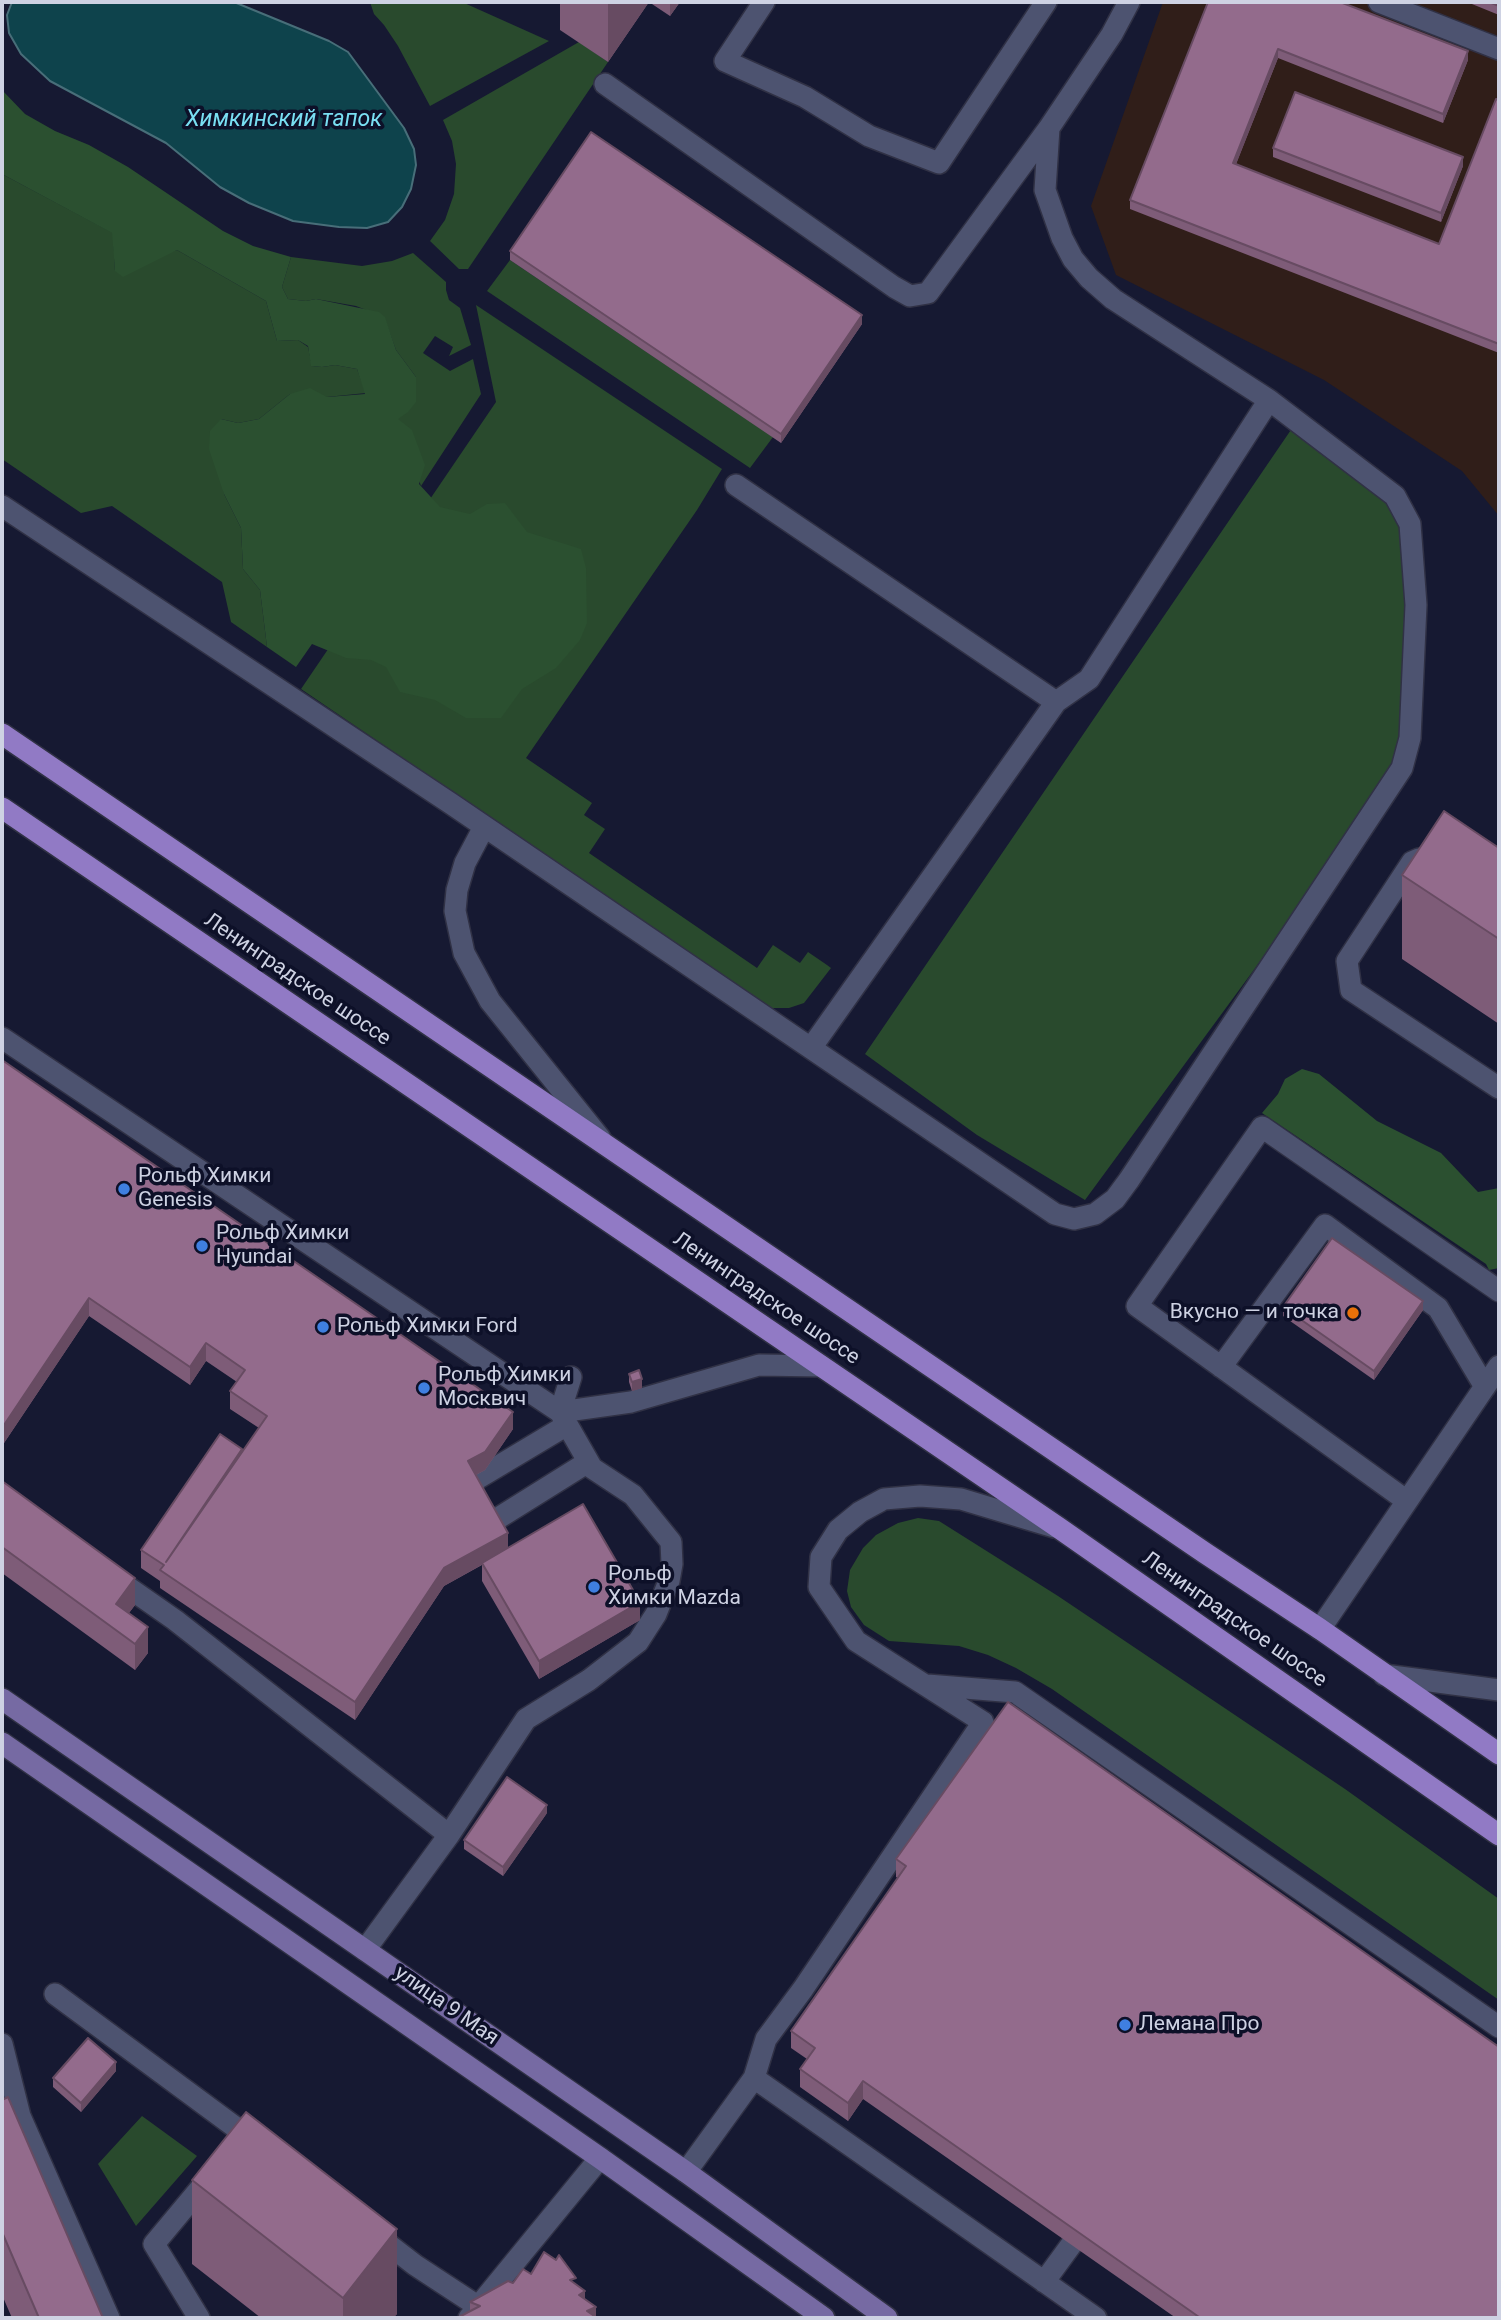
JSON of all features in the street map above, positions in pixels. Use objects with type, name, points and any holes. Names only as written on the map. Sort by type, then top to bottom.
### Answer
[{"type":"highway","name":"Ленинградское шоссе","points":[[2,734],[1320,1629],[1499,1754]]},
{"type":"highway","name":"Ленинградское шоссе","points":[[2,808],[1059,1528],[1499,1835]]},
{"type":"main road","name":"улица 9 Мая","points":[[2,1699],[686,2172],[887,2318]]},
{"type":"main road","name":"улица 9 Мая","points":[[2,1743],[600,2158],[824,2318]]},
{"type":"street","points":[[764,2],[725,61],[804,97],[869,135],[939,163],[1046,2]]},
{"type":"street","points":[[605,84],[910,296],[928,293],[1049,128],[1112,34],[1129,2]]},
{"type":"street","points":[[1379,2],[1499,49]]},
{"type":"street","points":[[2,506],[484,827],[1055,1214],[1074,1219],[1095,1214],[1115,1199],[1129,1180],[1402,768],[1410,738],[1416,605],[1410,524],[1395,496],[1269,400],[1113,299],[1089,278],[1073,259],[1062,238],[1045,190],[1049,128]]},
{"type":"street","points":[[811,1048],[1056,702],[1089,679],[1269,400]]},
{"type":"street","points":[[736,485],[1056,702]]},
{"type":"street","points":[[484,827],[466,863],[457,890],[455,911],[464,953],[489,1001],[601,1140]]},
{"type":"street","points":[[1436,850],[1412,862],[1347,961],[1350,990],[1499,1088]]},
{"type":"street","points":[[2,1038],[563,1418],[592,1468],[633,1495],[671,1542],[672,1564],[661,1603],[638,1642],[589,1680],[526,1719],[449,1835],[365,1950]]},
{"type":"street","points":[[1407,1501],[1137,1306],[1262,1127],[1499,1291]]},
{"type":"street","points":[[1221,1367],[1325,1225],[1438,1308],[1485,1387]]},
{"type":"street","points":[[470,1483],[563,1418],[631,1402],[759,1365],[821,1366]]},
{"type":"street","points":[[1320,1629],[1499,1366]]},
{"type":"street","points":[[563,1418],[571,1377]]},
{"type":"street","points":[[492,1522],[588,1461]]},
{"type":"street","points":[[686,2172],[754,2078],[766,2039],[959,1773],[983,1722],[856,1642],[819,1587],[821,1557],[838,1530],[860,1512],[884,1499],[920,1496],[961,1499],[1059,1528]]},
{"type":"street","points":[[99,1567],[175,1620],[449,1835]]},
{"type":"street","points":[[1384,1675],[1499,1690]]},
{"type":"street","points":[[921,1684],[1014,1692],[1499,2026]]},
{"type":"street","points":[[803,1989],[825,2001]]},
{"type":"street","points":[[55,1994],[277,2158]]},
{"type":"street","points":[[2,2044],[20,2116],[108,2318]]},
{"type":"street","points":[[754,2078],[1096,2318]]},
{"type":"street","points":[[199,2318],[155,2244],[245,2134]]},
{"type":"street","points":[[362,2224],[474,2312],[507,2275],[600,2158]]},
{"type":"street","points":[[1044,2282],[1071,2245]]},
{"type":"street","points":[[507,2275],[526,2289]]},
{"type":"shaded area","points":[[370,2],[462,2],[549,41],[430,106],[398,46],[374,14]]},
{"type":"shaded area","points":[[1163,2],[1499,2],[1499,516],[1462,471],[1324,380],[1116,275],[1091,206]]},
{"type":"shaded area","points":[[579,42],[608,62],[468,269],[459,269],[430,241],[445,220],[454,194],[456,164],[452,141],[443,120]]},
{"type":"shaded area","points":[[2,90],[25,114],[128,167],[223,231],[253,246],[291,257],[282,287],[288,299],[316,299],[379,312],[385,317],[396,350],[416,377],[416,402],[398,419],[412,430],[425,465],[419,484],[440,507],[470,514],[487,504],[505,503],[527,532],[581,549],[586,568],[587,623],[580,640],[556,668],[522,689],[501,718],[466,718],[435,700],[400,692],[386,667],[371,660],[346,658],[312,644],[296,667],[267,647],[260,590],[243,569],[241,528],[224,494],[209,449],[210,431],[221,419],[238,423],[259,419],[290,394],[310,388],[327,397],[365,394],[357,369],[335,365],[311,366],[308,346],[298,340],[277,341],[266,301],[177,250],[123,277],[115,271],[112,233],[2,174]]},
{"type":"shaded area","points":[[2,174],[113,233],[115,271],[177,250],[266,301],[277,341],[298,340],[308,347],[312,366],[335,365],[357,369],[366,393],[327,397],[290,394],[259,419],[238,423],[221,419],[224,494],[241,528],[243,569],[260,590],[267,647],[231,622],[222,582],[112,506],[81,513],[2,459]]},
{"type":"shaded area","points":[[413,253],[446,282],[449,300],[460,308],[471,345],[449,356],[453,347],[435,336],[423,353],[450,371],[473,359],[481,394],[421,486],[397,418],[416,377],[396,350],[384,317],[356,306],[316,299],[288,299],[282,287],[291,257],[362,266],[392,261]]},
{"type":"shaded area","points":[[510,260],[773,437],[750,468],[487,291]]},
{"type":"shaded area","points":[[476,305],[722,469],[697,510],[526,758],[592,803],[584,815],[605,829],[589,853],[757,968],[773,945],[800,963],[808,952],[831,968],[804,1003],[789,1008],[770,1008],[301,689],[496,402]]},
{"type":"shaded area","points":[[1297,421],[1410,524],[1402,768],[1085,1200],[977,1135],[865,1054]]},
{"type":"shaded area","points":[[1302,1069],[1319,1074],[1377,1121],[1441,1153],[1478,1192],[1499,1188],[1499,1268],[1489,1270],[1486,1264],[1262,1113],[1278,1094],[1285,1079]]},
{"type":"shaded area","points":[[918,1518],[939,1521],[1058,1596],[1345,1789],[1499,1899],[1499,2000],[1052,1689],[988,1655],[959,1646],[889,1641],[864,1625],[851,1607],[847,1591],[850,1570],[863,1548],[876,1535],[898,1523]]},
{"type":"shaded area","points":[[142,2116],[197,2156],[136,2226],[98,2164]]},
{"type":"water","name":"Химкинский тапок","points":[[12,2],[234,2],[329,41],[348,52],[404,128],[414,149],[416,165],[411,189],[402,207],[388,222],[367,228],[293,221],[249,203],[220,187],[166,143],[50,81],[21,54],[9,33],[7,15]]},
{"type":"building","points":[[1208,2],[1340,2],[1468,51],[1443,114],[1278,49],[1233,163],[1439,244],[1496,99],[1499,100],[1499,344],[1130,200]]},
{"type":"building","points":[[1295,92],[1463,157],[1441,213],[1273,148]]},
{"type":"building","points":[[591,132],[862,315],[781,434],[510,251]]},
{"type":"building","points":[[1444,811],[1499,848],[1499,939],[1402,875]]},
{"type":"building","points":[[2,1060],[513,1412],[485,1452],[468,1461],[508,1533],[444,1568],[355,1702],[160,1570],[164,1565],[141,1550],[220,1434],[242,1449],[166,1562],[267,1416],[230,1391],[245,1370],[206,1343],[190,1367],[89,1298],[2,1428]]},
{"type":"building","name":"Вкусно — и точка","points":[[1332,1238],[1423,1301],[1374,1371],[1283,1307]]},
{"type":"building","points":[[639,1370],[642,1379],[632,1382],[629,1374]]},
{"type":"building","points":[[2,1481],[135,1578],[116,1604],[148,1627],[135,1644],[2,1547]]},
{"type":"building","points":[[583,1504],[640,1602],[539,1661],[482,1563]]},
{"type":"building","name":"Лемана Про","points":[[1008,1702],[1499,2047],[1499,2318],[1198,2318],[863,2081],[848,2103],[800,2069],[815,2048],[791,2031],[906,1866],[896,1859]]},
{"type":"building","points":[[507,1777],[547,1805],[503,1867],[464,1840]]},
{"type":"building","points":[[88,2038],[116,2062],[81,2103],[53,2078]]},
{"type":"building","points":[[8,2097],[103,2318],[39,2318],[2,2232],[2,2100]]},
{"type":"building","points":[[246,2112],[397,2229],[343,2298],[192,2180]]},
{"type":"building","points":[[544,2252],[556,2260],[559,2255],[576,2278],[570,2280],[585,2291],[579,2295],[596,2307],[587,2311],[597,2318],[457,2318],[480,2306],[470,2302],[508,2281],[513,2283],[523,2269],[531,2274]]},
{"type":"place","name":"Рольф Химки Genesis","points":[[124,1189]]},
{"type":"place","name":"Рольф Химки Hyundai","points":[[202,1246]]},
{"type":"place","name":"Вкусно — и точка","points":[[1353,1313]]},
{"type":"place","name":"Рольф Химки Ford","points":[[323,1327]]},
{"type":"place","name":"Рольф Химки Москвич","points":[[424,1388]]},
{"type":"place","name":"Рольф Химки Mazda","points":[[594,1587]]},
{"type":"place","name":"Лемана Про","points":[[1125,2025]]}]
